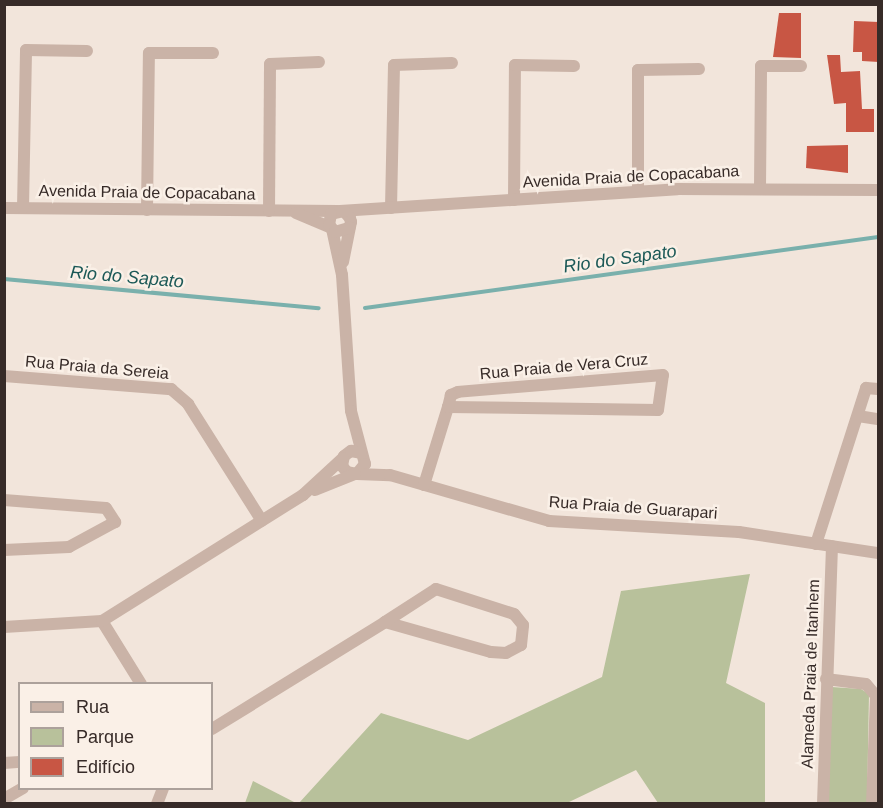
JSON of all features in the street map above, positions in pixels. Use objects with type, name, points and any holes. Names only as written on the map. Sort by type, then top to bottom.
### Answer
[{"type":"street","points":[[23,208],[26,50],[87,51]]},
{"type":"street","points":[[147,210],[149,53],[213,53]]},
{"type":"street","points":[[269,211],[270,64],[319,62]]},
{"type":"street","points":[[388,209],[394,65],[452,63]]},
{"type":"street","points":[[514,200],[515,65],[574,66]]},
{"type":"street","points":[[760,187],[761,66],[801,66]]},
{"type":"street","points":[[638,191],[638,70],[699,69]]},
{"type":"street","name":"Avenida Praia de Copacabana","points":[[4,208],[339,211],[638,191],[760,187],[879,190]]},
{"type":"street","name":"Avenida Praia de Copacabana","points":[[349,227],[388,209]]},
{"type":"street","name":"Avenida Praia de Copacabana","points":[[289,211],[331,229]]},
{"type":"street","points":[[342,275],[350,218],[339,211],[329,218],[342,275],[351,411],[365,464],[356,474],[344,470],[343,457],[351,411]]},
{"type":"street","points":[[331,229],[339,233],[349,227]]},
{"type":"street","name":"Rua Praia de Vera Cruz","points":[[663,375],[658,410],[448,407],[452,395],[458,392],[663,375]]},
{"type":"street","name":"Rua Praia da Sereia","points":[[4,376],[171,389],[188,404],[262,521]]},
{"type":"street","points":[[816,544],[866,388],[879,389]]},
{"type":"street","points":[[423,485],[448,407]]},
{"type":"street","points":[[858,416],[879,419]]},
{"type":"street","points":[[343,457],[351,451],[362,454]]},
{"type":"street","name":"Rua Praia de Guarapari","points":[[362,454],[390,475]]},
{"type":"street","name":"Rua Praia de Guarapari","points":[[303,495],[343,457]]},
{"type":"street","name":"Rua Praia de Guarapari","points":[[4,627],[102,621],[303,495],[356,474],[390,475],[549,521],[739,532],[879,553]]},
{"type":"street","points":[[4,500],[106,508],[115,522],[69,547],[4,550]]},
{"type":"street","name":"Alameda Praia de Itanhem","points":[[823,804],[832,546]]},
{"type":"street","points":[[213,728],[436,589],[514,614],[523,625],[521,645],[506,653],[491,652],[385,622]]},
{"type":"street","points":[[102,621],[140,682]]},
{"type":"street","points":[[826,679],[866,684],[876,696],[872,804]]},
{"type":"street","points":[[4,799],[21,790]]},
{"type":"street","points":[[157,804],[163,790]]},
{"type":"green space","points":[[750,574],[726,683],[765,703],[765,803],[658,803],[636,770],[567,803],[299,803],[381,713],[468,740],[602,677],[621,591]]},
{"type":"green space","points":[[832,687],[861,689],[869,694],[867,803],[828,804]]},
{"type":"green space","points":[[253,781],[296,803],[245,803]]},
{"type":"building","points":[[779,13],[801,13],[801,58],[773,57]]},
{"type":"building","points":[[854,21],[879,22],[879,62],[862,61],[862,52],[853,52]]},
{"type":"building","points":[[827,55],[840,55],[841,72],[860,71],[862,109],[874,109],[874,132],[846,132],[846,103],[834,104]]},
{"type":"building","points":[[848,145],[848,173],[806,168],[807,146]]},
{"type":"waterway","name":"Rio do Sapato","points":[[365,308],[878,237]]},
{"type":"waterway","name":"Rio do Sapato","points":[[4,279],[319,308]]}]
